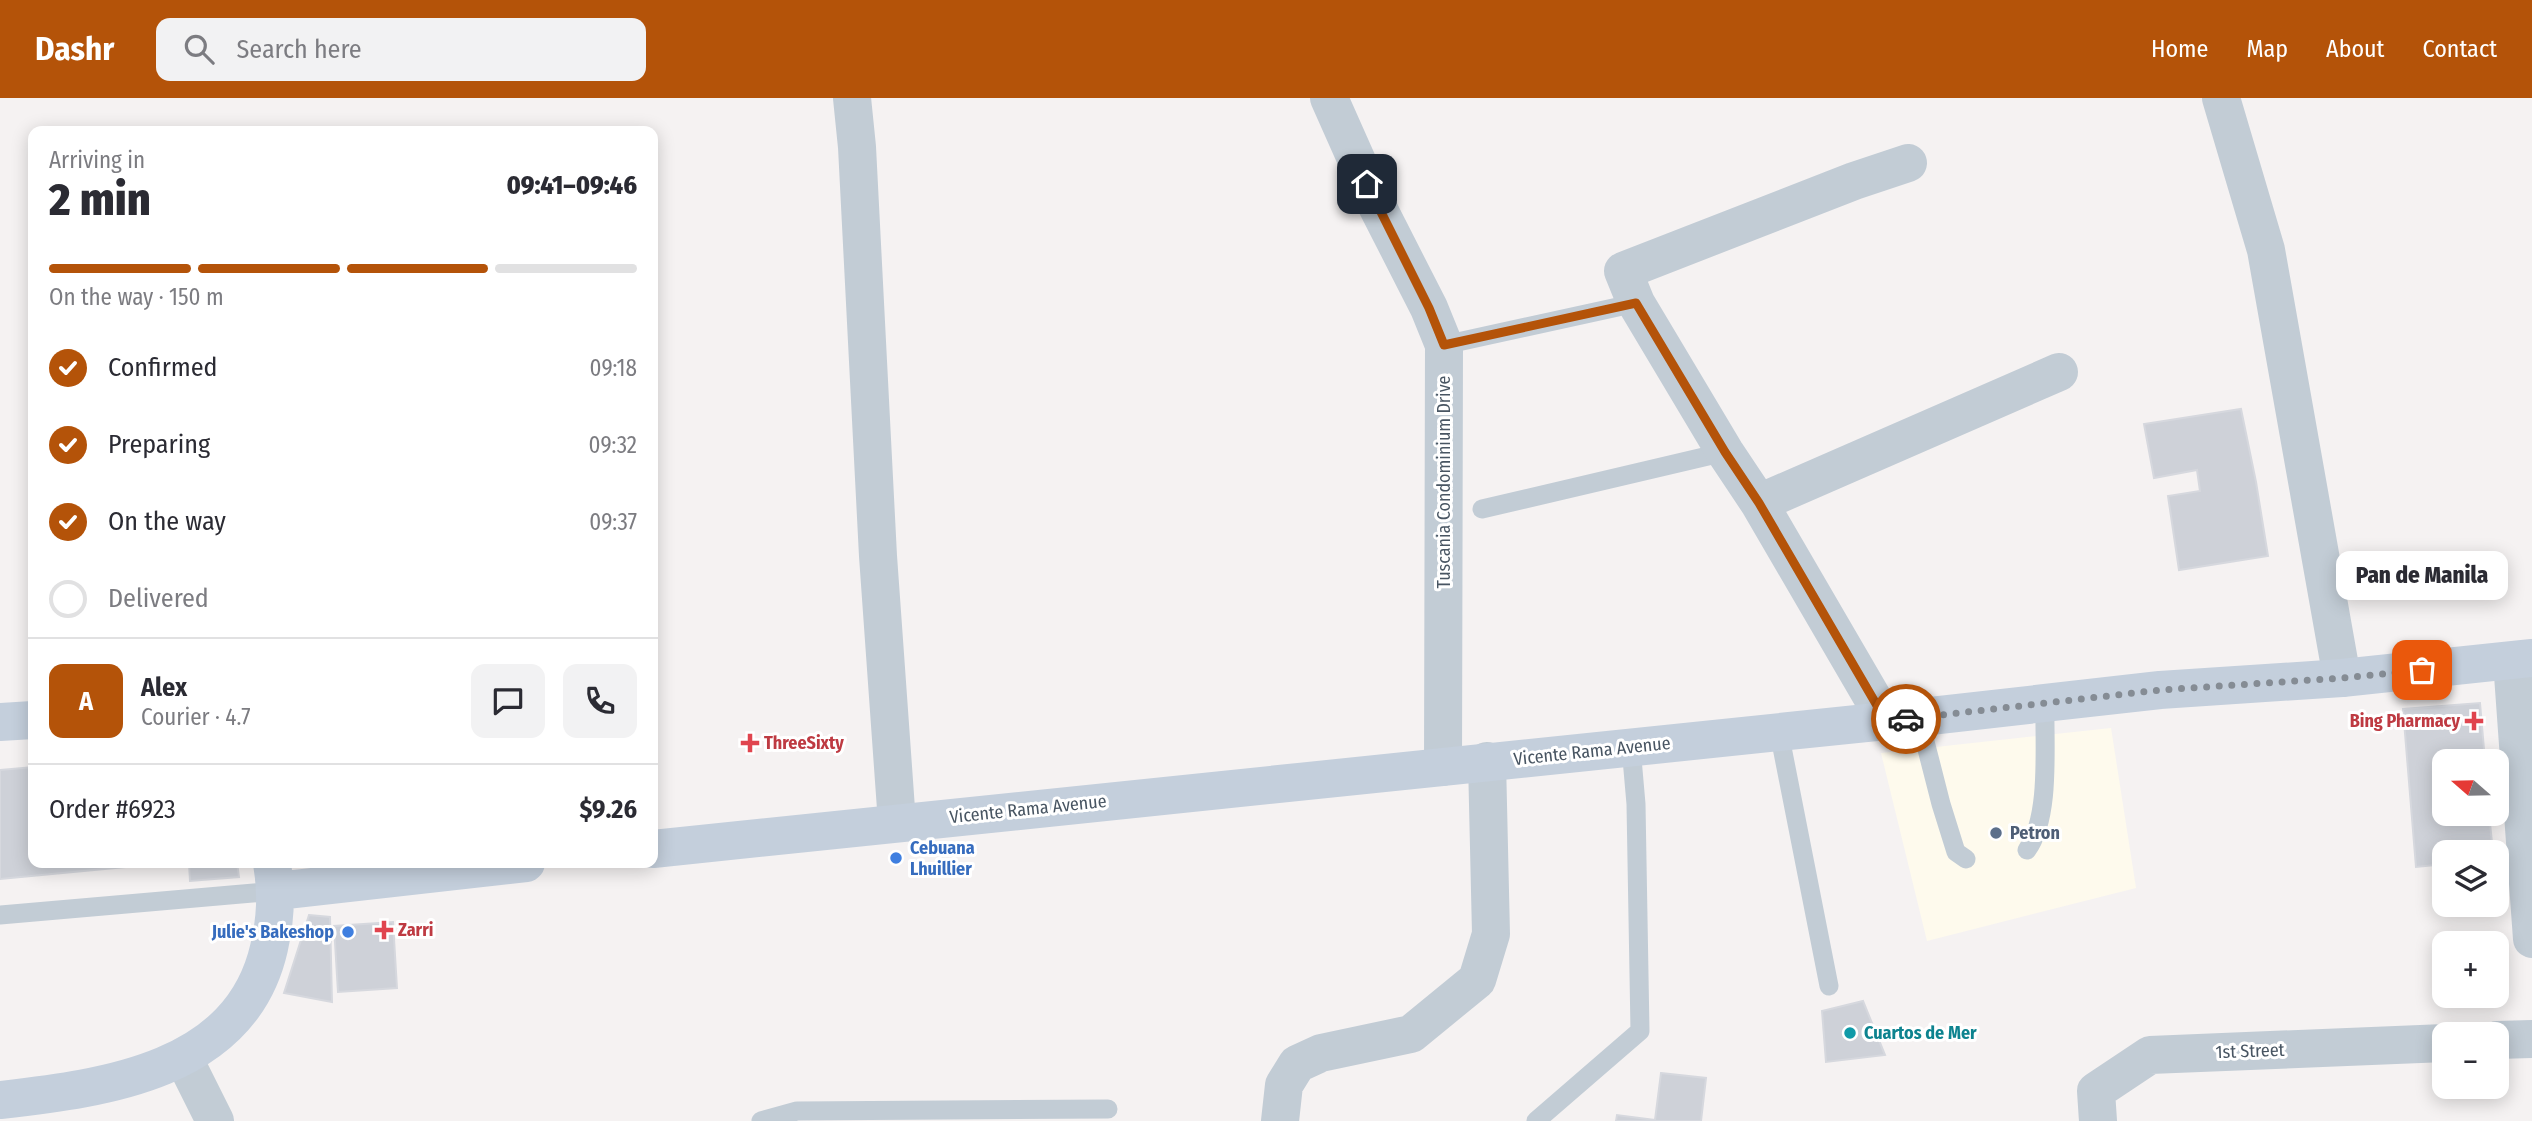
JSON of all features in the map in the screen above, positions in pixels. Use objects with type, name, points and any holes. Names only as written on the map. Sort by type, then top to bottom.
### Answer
[{"type":"main road","name":"Vicente Rama Avenue","points":[[658,848],[2160,690],[2342,678],[2522,659]]},
{"type":"main road","points":[[0,722],[28,720]]},
{"type":"main road","points":[[0,1100],[103,1085],[183,1057],[220,1032],[236,1017],[255,990],[266,962],[274,926],[274,877],[436,868]]},
{"type":"street","points":[[852,98],[857,147],[878,555],[897,822]]},
{"type":"street","name":"Tuscania Condominium Drive","points":[[1329,98],[1444,345],[1443,767]]},
{"type":"street","points":[[2221,98],[2266,250],[2342,678]]},
{"type":"street","points":[[1902,719],[1725,452],[1636,303],[1623,271],[1854,181],[1908,163]]},
{"type":"street","points":[[1759,503],[2059,372]]},
{"type":"street","points":[[2522,659],[2532,939]]},
{"type":"street","points":[[1280,1121],[1284,1085],[1297,1064],[1321,1053],[1411,1034],[1477,980],[1491,933],[1487,761]]},
{"type":"street","points":[[2509,1040],[2532,1039]]},
{"type":"street","name":"1st Street","points":[[2098,1121],[2096,1091],[2150,1055],[2432,1044]]},
{"type":"street","points":[[183,1057],[215,1121]]},
{"type":"lane","points":[[1444,345],[1636,303]]},
{"type":"lane","points":[[1482,509],[1725,452]]},
{"type":"lane","points":[[2027,850],[2036,838],[2043,804],[2045,703]]},
{"type":"lane","points":[[1902,719],[1941,804],[1956,852],[1966,859]]},
{"type":"lane","points":[[1779,732],[1829,986]]},
{"type":"lane","points":[[1536,1121],[1640,1031],[1636,804],[1631,747]]},
{"type":"lane","points":[[0,915],[274,877]]},
{"type":"lane","points":[[761,1121],[797,1111],[1042,1115],[1108,1109]]},
{"type":"shaded area","points":[[2111,728],[2136,888],[1927,941],[1881,753]]},
{"type":"building","points":[[2241,409],[2268,556],[2179,570],[2168,496],[2200,491],[2197,470],[2154,478],[2144,424]]},
{"type":"building","points":[[2480,703],[2484,749],[2432,749],[2432,826],[2490,826],[2492,840],[2432,840],[2432,865],[2416,867],[2403,709]]},
{"type":"building","points":[[28,767],[28,868],[114,868],[0,879],[0,770]]},
{"type":"building","points":[[189,868],[238,868],[239,877],[190,881]]},
{"type":"building","points":[[309,915],[330,917],[332,1002],[284,993]]},
{"type":"building","points":[[393,922],[397,988],[338,992],[334,926]]},
{"type":"building","name":"Cuartos de Mer","points":[[1863,1001],[1885,1055],[1826,1062],[1822,1011]]},
{"type":"building","points":[[1661,1073],[1706,1078],[1701,1121],[1616,1121],[1617,1115],[1655,1120]]},
{"type":"way so far","points":[[1906,719],[2160,690],[2422,670]]},
{"type":"place","name":"Pan de Manila","points":[[2422,670]]},
{"type":"place","name":"Bing Pharmacy","points":[[2474,721]]},
{"type":"place","name":"ThreeSixty","points":[[750,743]]},
{"type":"place","name":"Petron","points":[[1996,833]]},
{"type":"place","name":"Cebuana Lhuillier","points":[[896,858]]},
{"type":"place","name":"Zarri","points":[[384,930]]},
{"type":"place","name":"Julie's Bakeshop","points":[[348,932]]},
{"type":"place","name":"Cuartos de Mer","points":[[1850,1033]]},
{"type":"route","points":[[1367,184],[1429,308],[1444,345],[1636,303],[1725,452],[1759,503],[1886,721],[1906,719]]}]
